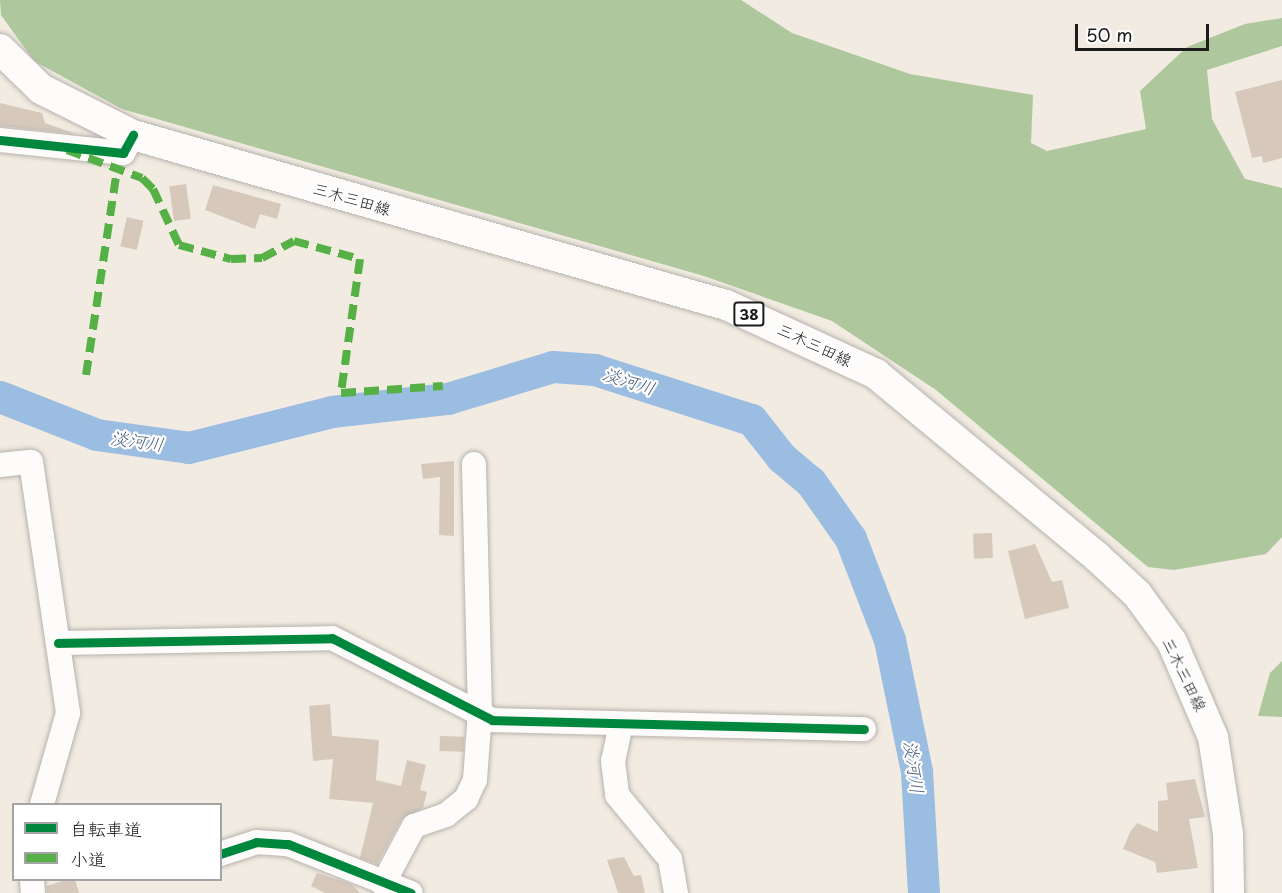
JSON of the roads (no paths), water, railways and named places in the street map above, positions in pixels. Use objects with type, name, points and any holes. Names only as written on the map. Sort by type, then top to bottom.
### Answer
[{"type":"main road","name":"三木三田線","points":[[0,49],[41,89],[133,135],[726,305],[876,374],[1096,556],[1137,594],[1173,642],[1213,737],[1228,834],[1229,893]]},
{"type":"street","points":[[0,140],[123,153],[133,135]]},
{"type":"street","points":[[0,465],[31,462],[68,713],[42,803]]},
{"type":"street","points":[[383,884],[414,826],[446,815],[466,799],[476,780],[480,712],[474,464]]},
{"type":"street","points":[[58,643],[332,638],[492,720],[864,729]]},
{"type":"street","points":[[621,724],[613,761],[617,795],[670,859],[676,893]]},
{"type":"street","points":[[222,853],[256,842],[288,844],[383,884],[411,893]]},
{"type":"waterway","name":"淡河川","points":[[0,397],[97,435],[189,448],[332,412],[448,399],[553,367],[595,370],[752,420],[782,458],[811,482],[851,539],[890,640],[917,772],[924,893]]}]
